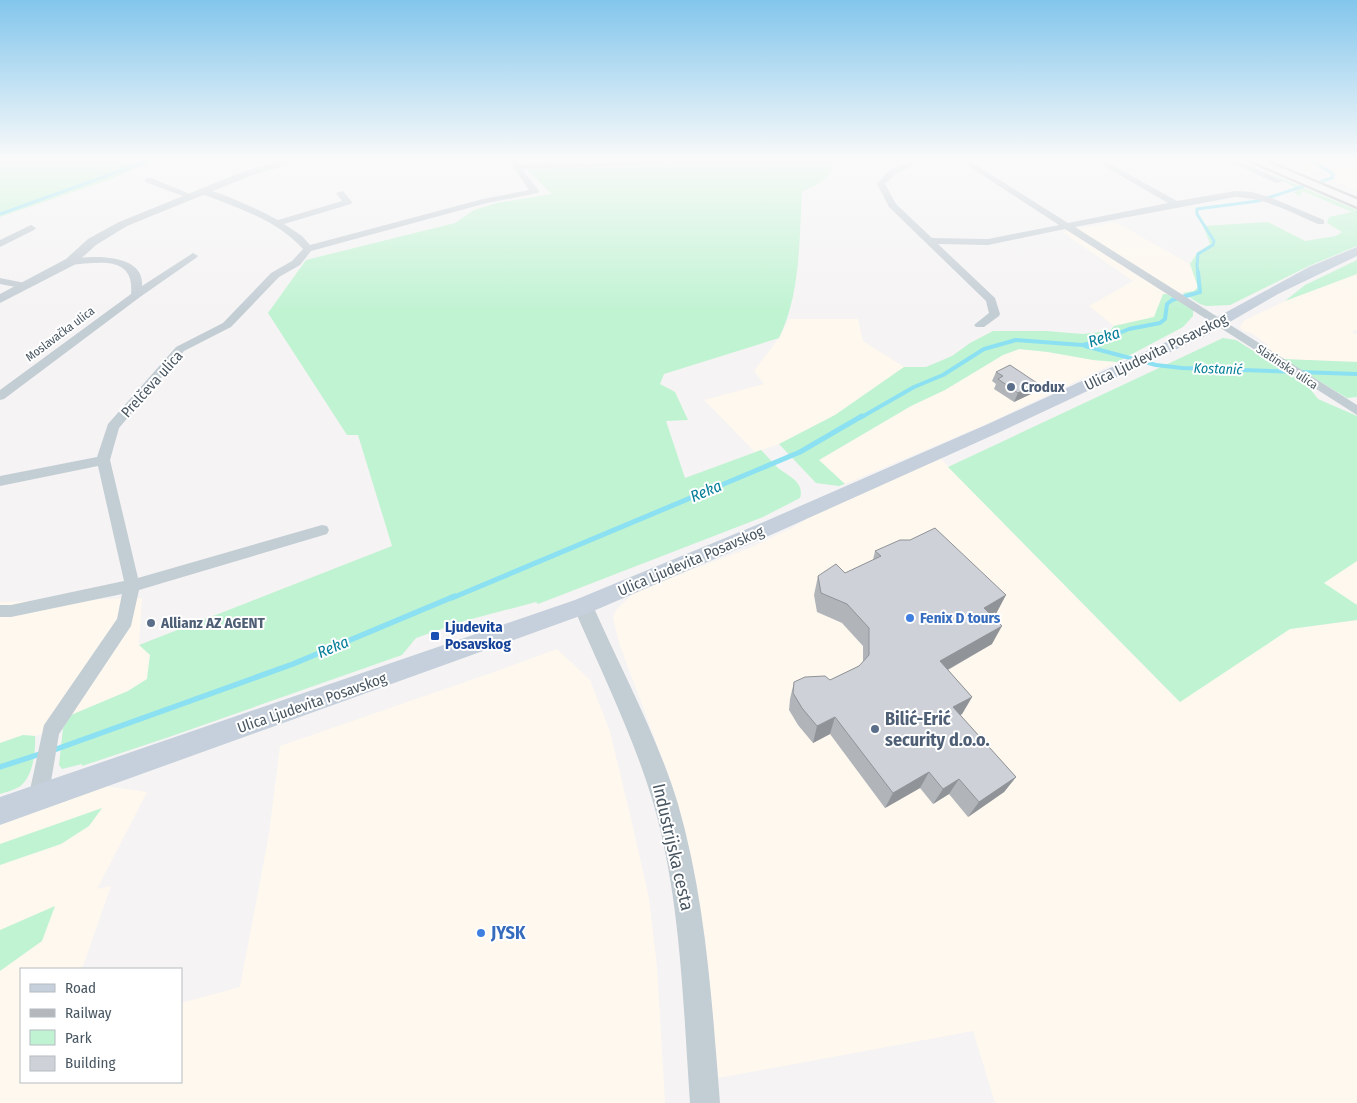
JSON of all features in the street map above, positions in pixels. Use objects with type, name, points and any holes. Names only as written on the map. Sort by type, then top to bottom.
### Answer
[{"type":"main road","name":"Ulica Ljudevita Posavskog","points":[[0,812],[40,788],[583,606],[828,503],[1152,354],[1218,322],[1298,278],[1357,252]]},
{"type":"street","points":[[0,299],[70,262],[107,232],[159,209]]},
{"type":"street","points":[[241,209],[277,223],[301,240],[308,249],[455,209]]},
{"type":"street","points":[[277,223],[323,209]]},
{"type":"street","points":[[896,209],[991,300],[995,314],[980,325]]},
{"type":"street","name":"Slatinska ulica","points":[[1041,209],[1357,411]]},
{"type":"street","points":[[928,241],[988,242],[1149,209]]},
{"type":"street","points":[[1290,209],[1321,222]]},
{"type":"street","points":[[0,244],[31,228]]},
{"type":"street","name":"Prelčeva ulica","points":[[103,460],[113,427],[180,349],[227,325],[274,275],[296,263],[308,249]]},
{"type":"street","name":"Moslavačka ulica","points":[[0,396],[136,295],[193,256]]},
{"type":"street","points":[[70,262],[117,260],[134,271],[138,284],[136,295]]},
{"type":"street","points":[[0,281],[26,286]]},
{"type":"street","points":[[0,481],[103,460],[132,584],[125,621],[50,731],[40,788]]},
{"type":"street","points":[[0,611],[11,611],[132,584],[149,582],[322,530]]},
{"type":"street","name":"Industrijska cesta","points":[[583,606],[652,763],[668,815],[688,910],[705,1103]]},
{"type":"shaded area","points":[[1115,222],[1190,264],[1198,287],[1194,291],[1163,295],[1154,317],[1114,326],[1089,306],[1133,281],[1062,232]]},
{"type":"shaded area","points":[[1357,274],[1357,330],[1351,331],[1357,335],[1357,362],[1283,359],[1267,349],[1268,345],[1253,334],[1242,330],[1240,326],[1245,320],[1285,301]]},
{"type":"shaded area","points":[[789,319],[858,319],[863,341],[904,367],[835,415],[779,444],[755,452],[704,400],[764,384],[754,371],[779,338]]},
{"type":"shaded area","points":[[1019,349],[1117,362],[984,425],[845,484],[818,461],[911,406],[945,390],[1003,355]]},
{"type":"shaded area","points":[[940,458],[1179,702],[1290,629],[1357,620],[1357,1103],[995,1103],[973,1031],[718,1078],[705,937],[683,824],[668,774],[619,643],[613,618],[616,610],[637,590],[750,548],[792,528],[821,510]]},
{"type":"shaded area","points":[[1357,561],[1357,605],[1323,583]]},
{"type":"shaded area","points":[[142,598],[139,644],[150,655],[147,679],[128,691],[71,715],[63,728],[35,736],[23,735],[0,743],[0,602]]},
{"type":"shaded area","points":[[557,649],[590,680],[610,732],[649,898],[657,967],[665,1103],[0,1103],[0,821],[104,786],[147,792],[97,889],[111,886],[82,968],[20,968],[20,1083],[182,1083],[182,1003],[240,987],[269,834],[280,746]]},
{"type":"green space","points":[[0,209],[22,209],[0,217]]},
{"type":"green space","points":[[801,209],[795,285],[786,321],[779,338],[664,374],[660,384],[675,392],[688,420],[666,421],[685,478],[761,450],[778,468],[795,480],[800,488],[800,498],[763,517],[538,604],[536,602],[464,621],[416,638],[402,655],[172,736],[82,766],[82,764],[62,769],[59,765],[63,728],[71,715],[128,691],[147,679],[150,655],[139,645],[392,546],[358,435],[347,435],[268,313],[306,260],[455,223],[474,210]]},
{"type":"green space","points":[[1346,209],[1357,210],[1357,246],[1309,266],[1230,305],[1206,306],[1183,293],[1194,291],[1198,287],[1190,264],[1198,252],[1210,244],[1203,226],[1268,222],[1305,241],[1336,236],[1342,232],[1327,223],[1329,217],[1352,212]]},
{"type":"green space","points":[[1357,260],[1357,274],[1285,301],[1305,285]]},
{"type":"green space","points":[[1163,294],[1167,294],[1193,310],[1193,316],[1183,327],[1117,362],[1019,349],[1003,355],[945,390],[911,406],[819,460],[845,484],[839,486],[816,483],[779,444],[835,415],[904,367],[926,367],[952,356],[970,343],[993,331],[1046,331],[1083,334],[1110,331],[1114,326],[1154,317]]},
{"type":"green space","points":[[1223,338],[1236,340],[1307,385],[1318,399],[1357,416],[1357,561],[1324,583],[1357,605],[1357,620],[1290,629],[1180,702],[948,467]]},
{"type":"green space","points":[[1283,359],[1357,362],[1357,397],[1347,398]]},
{"type":"green space","points":[[23,735],[35,736],[33,764],[28,777],[19,787],[0,794],[0,743]]},
{"type":"green space","points":[[102,808],[89,826],[61,844],[0,865],[0,844]]},
{"type":"green space","points":[[55,906],[42,941],[0,971],[0,930]]},
{"type":"building","points":[[1010,365],[1037,383],[1018,393],[998,379],[1003,376],[996,372]]},
{"type":"building","points":[[935,528],[1006,595],[984,608],[1002,626],[940,661],[972,697],[953,707],[1016,777],[979,802],[959,779],[943,789],[929,772],[893,793],[835,717],[817,726],[802,708],[793,693],[794,682],[805,677],[825,676],[830,680],[859,666],[869,655],[869,628],[847,604],[821,593],[818,576],[836,564],[845,573],[881,556],[875,551],[900,540],[910,540]]},
{"type":"waterway","points":[[0,214],[13,209]]},
{"type":"waterway","name":"Reka","points":[[1197,209],[1197,214],[1214,241],[1213,245],[1198,254],[1198,274]]},
{"type":"waterway","name":"Reka","points":[[860,418],[914,387],[943,375],[984,349],[1016,340],[1082,345],[1097,342],[1129,329],[1160,323],[1165,319],[1167,304],[1172,300],[1200,292],[1198,272]]},
{"type":"waterway","name":"Kostanić","points":[[1085,346],[1156,365],[1182,368],[1357,374]]},
{"type":"waterway","name":"Reka","points":[[452,598],[800,452],[862,416]]},
{"type":"waterway","name":"Reka","points":[[51,751],[293,664],[455,596]]},
{"type":"waterway","name":"Reka","points":[[0,767],[43,753]]},
{"type":"place","name":"Crodux","points":[[1011,387]]},
{"type":"place","name":"Fenix D tours","points":[[910,618]]},
{"type":"place","name":"Allianz AZ AGENT","points":[[151,623]]},
{"type":"place","name":"Ljudevita Posavskog","points":[[435,636]]},
{"type":"place","name":"Bilić-Erić security d.o.o.","points":[[875,729]]},
{"type":"place","name":"JYSK","points":[[481,933]]}]
